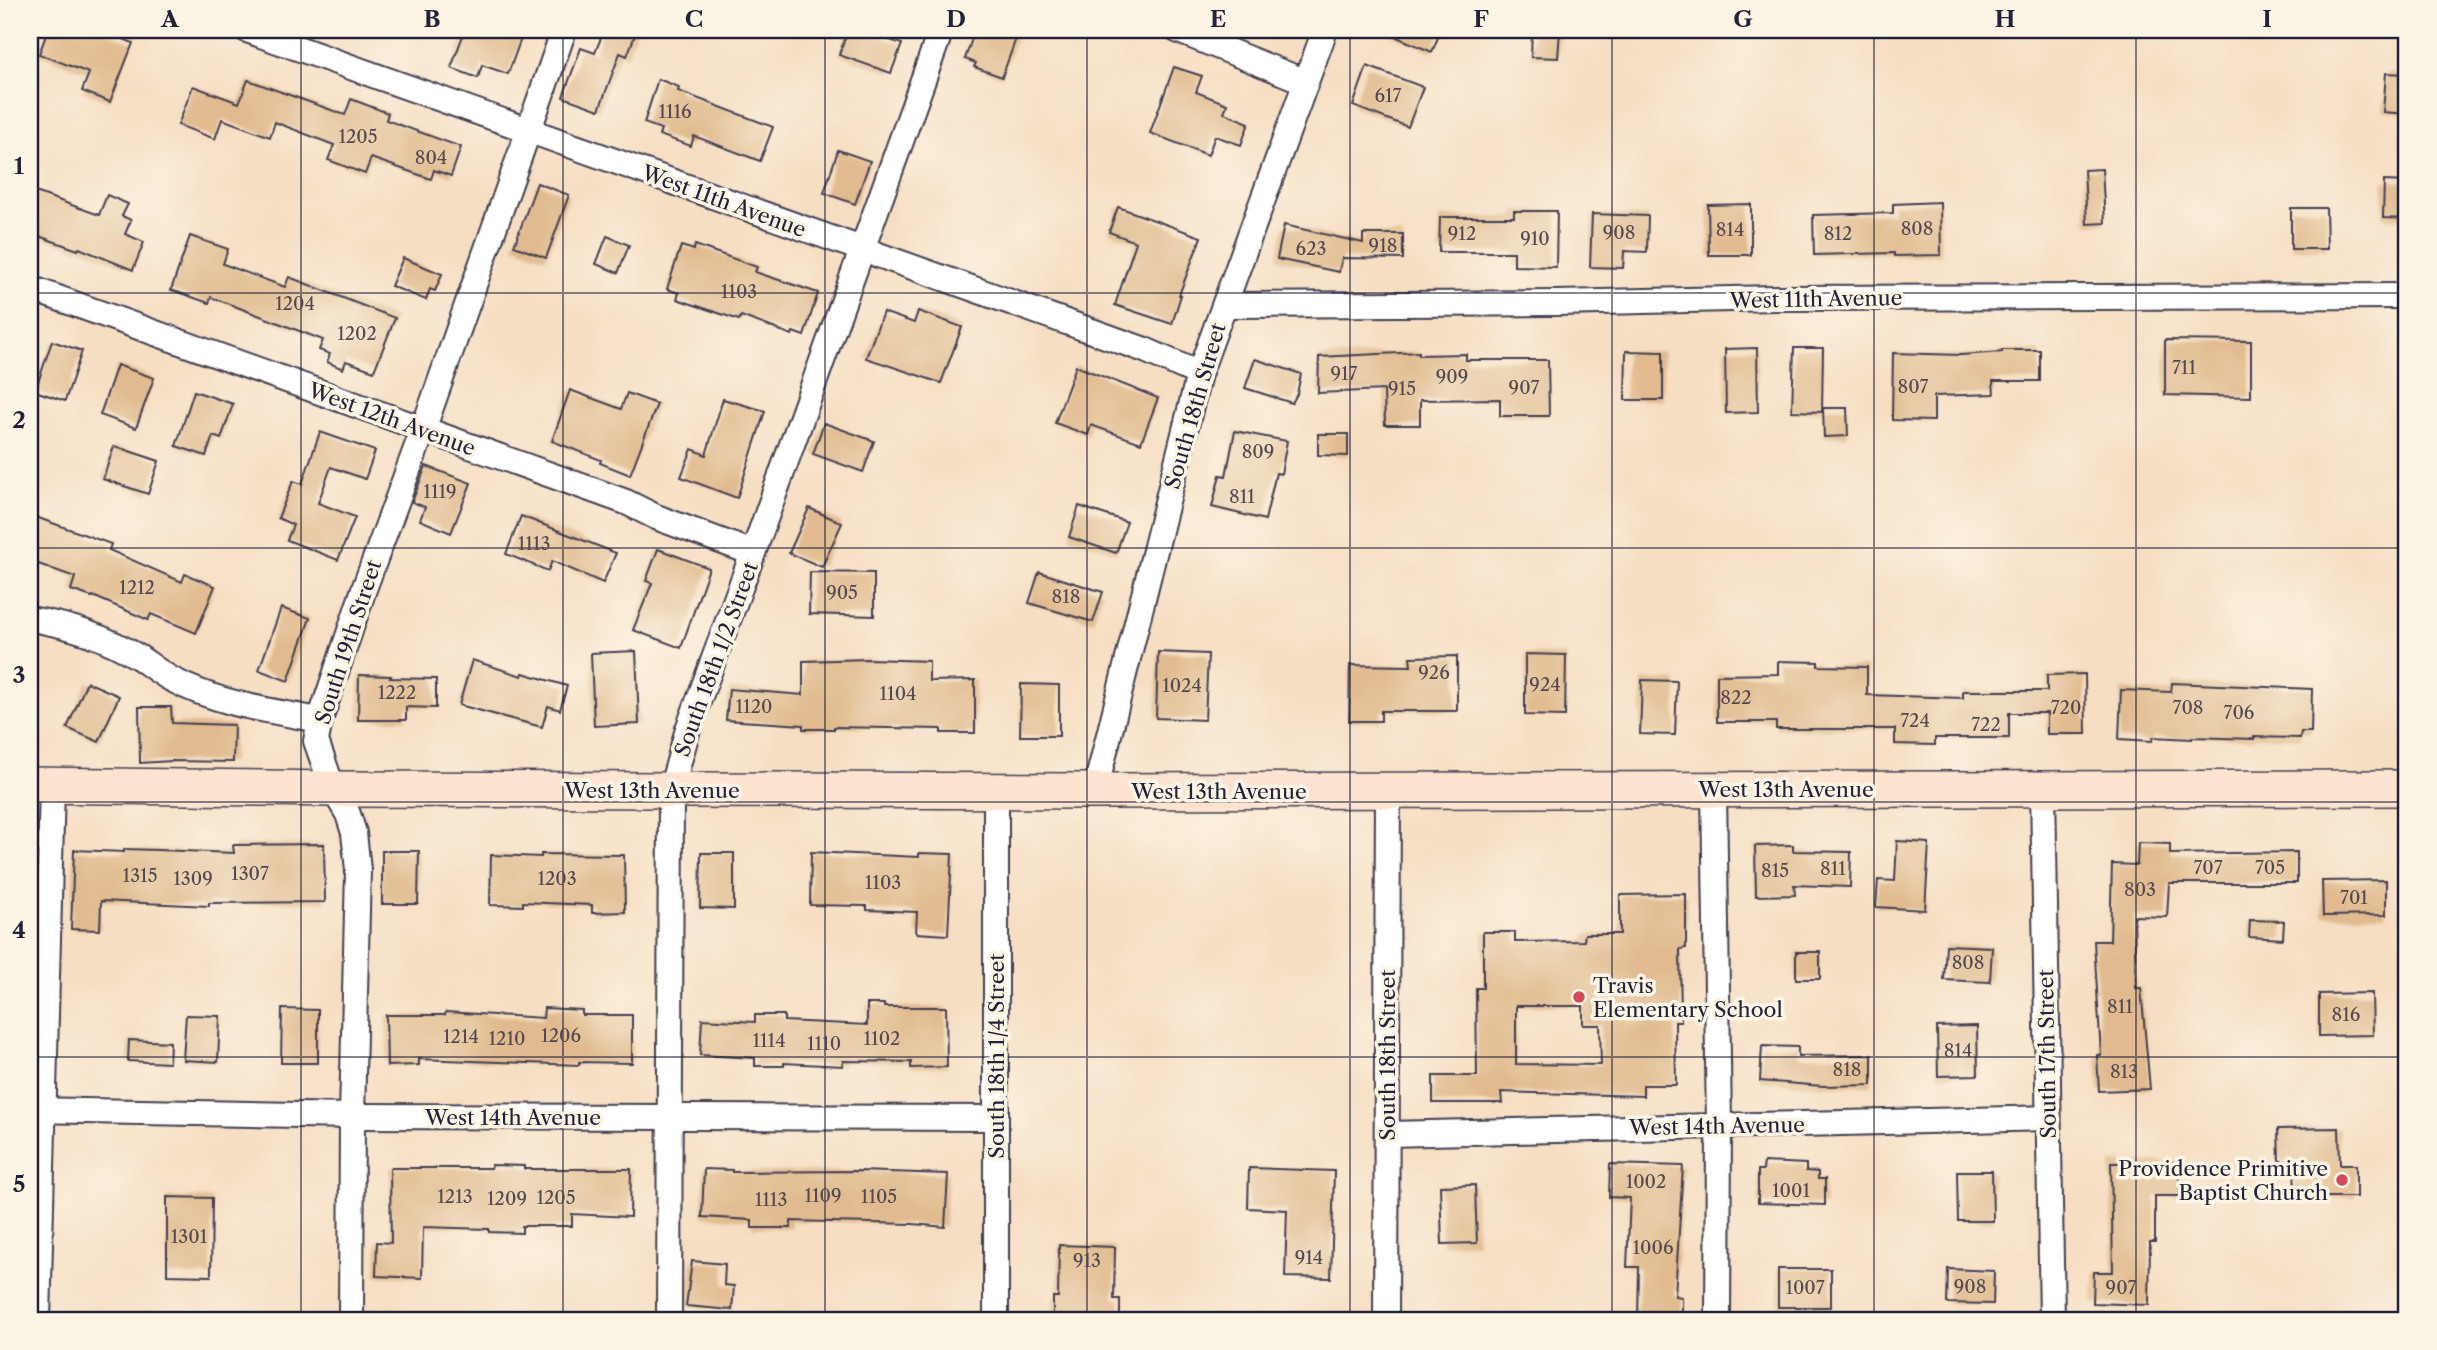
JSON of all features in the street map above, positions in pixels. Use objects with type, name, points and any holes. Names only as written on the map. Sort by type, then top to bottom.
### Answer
[{"type":"street","name":"West 11th Avenue","points":[[247,30],[1145,350],[1199,374]]},
{"type":"street","name":"South 19th Street","points":[[351,1320],[352,1116],[358,870],[354,833],[348,814],[332,789],[316,741],[320,720],[364,589],[564,30]]},
{"type":"street","name":"South 18th 1/2 Street","points":[[669,1320],[671,790],[688,729],[754,553],[941,30]]},
{"type":"street","points":[[1177,30],[1306,82]]},
{"type":"street","name":"South 18th Street","points":[[1095,791],[1199,374],[1325,30]]},
{"type":"street","name":"West 12th Avenue","points":[[30,288],[626,502],[656,517],[754,553]]},
{"type":"street","name":"West 11th Avenue","points":[[1225,305],[1775,298],[2407,296]]},
{"type":"street","points":[[30,619],[63,624],[103,639],[138,657],[171,679],[205,694],[320,720]]},
{"type":"street","points":[[38,1320],[36,1110],[41,786]]},
{"type":"street","name":"West 13th Avenue","points":[[41,786],[996,791],[2407,788]]},
{"type":"street","name":"South 17th Street","points":[[2043,788],[2052,1320]]},
{"type":"street","points":[[1714,789],[1719,1126],[1718,1320]]},
{"type":"street","name":"South 18th Street","points":[[1386,1320],[1388,790]]},
{"type":"street","name":"South 18th 1/4 Street","points":[[996,791],[996,1320]]},
{"type":"street","name":"West 14th Avenue","points":[[36,1110],[352,1116],[996,1118]]},
{"type":"street","name":"West 14th Avenue","points":[[1387,1134],[2048,1118]]},
{"type":"building","points":[[48,30],[102,30],[133,43],[110,102],[82,91],[89,73],[39,54]]},
{"type":"building","points":[[465,30],[524,30],[508,74],[482,65],[478,78],[451,68]]},
{"type":"building","points":[[604,30],[637,30],[627,56],[620,53],[599,110],[563,97],[581,48],[595,53]]},
{"type":"building","points":[[848,30],[860,30],[902,44],[891,73],[839,55]]},
{"type":"building","points":[[975,30],[1019,30],[1002,77],[974,67],[976,63],[965,59]]},
{"type":"building","points":[[1380,30],[1441,30],[1432,52]]},
{"type":"building","points":[[1532,30],[1560,30],[1558,58],[1531,57]]},
{"type":"building","points":[[1367,66],[1423,87],[1408,127],[1353,106]]},
{"type":"building","points":[[1174,67],[1202,76],[1196,92],[1227,104],[1224,113],[1249,123],[1241,145],[1215,136],[1208,155],[1150,133]]},
{"type":"building","points":[[2386,73],[2407,74],[2407,114],[2383,112]]},
{"type":"building","points":[[658,79],[679,87],[678,91],[773,127],[760,161],[694,136],[691,146],[659,135],[661,129],[644,123]]},
{"type":"building","points":[[248,80],[345,115],[351,99],[388,113],[386,120],[461,147],[451,176],[434,170],[431,179],[371,158],[365,174],[328,160],[334,145],[275,122],[270,137],[222,119],[215,139],[178,125],[193,86],[239,103]]},
{"type":"building","points":[[838,150],[870,161],[855,204],[824,193]]},
{"type":"building","points":[[2102,169],[2105,223],[2087,224],[2084,170]]},
{"type":"building","points":[[2384,181],[2407,182],[2407,219],[2383,218]]},
{"type":"building","points":[[537,183],[569,195],[546,258],[514,246]]},
{"type":"building","points":[[30,190],[99,215],[107,195],[128,204],[122,216],[131,220],[125,234],[144,242],[133,270],[79,248],[78,250],[30,233]]},
{"type":"building","points":[[1940,202],[1941,255],[1814,255],[1813,215],[1893,213],[1893,204]]},
{"type":"building","points":[[1751,204],[1751,255],[1709,255],[1708,205]]},
{"type":"building","points":[[1118,207],[1201,237],[1179,295],[1172,324],[1115,305],[1136,242],[1109,232]]},
{"type":"building","points":[[2291,208],[2326,208],[2327,249],[2291,249]]},
{"type":"building","points":[[1514,211],[1557,211],[1556,267],[1514,266],[1514,252],[1439,252],[1440,217],[1514,217]]},
{"type":"building","points":[[1592,214],[1648,216],[1647,252],[1624,251],[1623,268],[1590,267]]},
{"type":"building","points":[[1284,225],[1363,243],[1363,234],[1403,234],[1403,259],[1342,258],[1339,272],[1277,259]]},
{"type":"building","points":[[190,236],[228,249],[223,264],[285,287],[289,277],[395,318],[374,371],[346,361],[343,369],[327,362],[330,354],[319,350],[323,340],[211,297],[209,303],[171,290]]},
{"type":"building","points":[[607,236],[629,245],[618,273],[596,264]]},
{"type":"building","points":[[695,245],[757,267],[755,272],[818,293],[804,336],[793,332],[792,335],[741,316],[739,320],[677,299],[679,293],[667,289],[681,246],[694,250]]},
{"type":"building","points":[[403,258],[442,274],[435,291],[430,289],[426,300],[391,286]]},
{"type":"building","points":[[918,311],[962,327],[941,383],[866,358],[883,312],[914,323]]},
{"type":"building","points":[[2165,340],[2251,341],[2251,397],[2165,395]]},
{"type":"building","points":[[52,341],[82,351],[65,401],[35,391]]},
{"type":"building","points":[[1757,348],[1758,412],[1726,413],[1725,349]]},
{"type":"building","points":[[1794,348],[1823,348],[1822,412],[1792,411]]},
{"type":"building","points":[[2002,350],[2040,350],[2040,381],[1993,381],[1994,394],[1934,396],[1934,421],[1892,420],[1893,353],[1961,355]]},
{"type":"building","points":[[1626,351],[1663,352],[1663,400],[1625,400]]},
{"type":"building","points":[[1419,352],[1419,355],[1466,354],[1466,360],[1548,360],[1549,416],[1500,416],[1500,399],[1420,400],[1420,425],[1385,425],[1384,390],[1318,393],[1319,357]]},
{"type":"building","points":[[1255,359],[1301,374],[1297,394],[1292,403],[1245,388]]},
{"type":"building","points":[[117,365],[154,378],[136,428],[100,415]]},
{"type":"building","points":[[1076,366],[1158,398],[1141,443],[1091,425],[1088,435],[1055,423]]},
{"type":"building","points":[[570,390],[621,409],[627,393],[657,404],[630,475],[600,463],[601,460],[552,441]]},
{"type":"building","points":[[194,391],[233,404],[221,439],[213,436],[206,456],[176,446]]},
{"type":"building","points":[[723,399],[765,411],[737,498],[681,477],[692,449],[706,455]]},
{"type":"building","points":[[1823,408],[1847,408],[1848,436],[1824,437]]},
{"type":"building","points":[[824,423],[874,441],[863,472],[813,454]]},
{"type":"building","points":[[1235,431],[1287,441],[1281,474],[1276,473],[1265,520],[1212,507],[1220,475],[1226,476]]},
{"type":"building","points":[[320,432],[375,451],[365,479],[331,467],[318,503],[355,517],[338,560],[287,540],[293,525],[278,518],[293,481],[302,484]]},
{"type":"building","points":[[1318,434],[1348,434],[1348,456],[1318,455]]},
{"type":"building","points":[[114,446],[159,461],[148,494],[103,479]]},
{"type":"building","points":[[426,466],[471,483],[451,533],[420,520],[425,507],[412,502]]},
{"type":"building","points":[[1079,506],[1127,522],[1116,553],[1069,537]]},
{"type":"building","points":[[809,508],[842,523],[822,567],[789,553]]},
{"type":"building","points":[[30,515],[111,544],[109,550],[182,582],[185,574],[215,586],[196,633],[151,614],[148,620],[93,596],[71,590],[75,577],[30,561]]},
{"type":"building","points":[[521,516],[616,553],[603,583],[552,561],[548,571],[506,554]]},
{"type":"building","points":[[658,549],[709,568],[681,648],[633,630],[652,583],[646,581]]},
{"type":"building","points":[[810,572],[874,573],[874,616],[809,614]]},
{"type":"building","points":[[1039,572],[1103,592],[1093,622],[1029,603]]},
{"type":"building","points":[[281,608],[310,618],[288,681],[259,670]]},
{"type":"building","points":[[636,651],[639,724],[594,726],[591,653]]},
{"type":"building","points":[[1158,652],[1208,654],[1205,720],[1156,718]]},
{"type":"building","points":[[1525,654],[1566,655],[1565,716],[1525,715]]},
{"type":"building","points":[[1457,656],[1457,711],[1381,711],[1381,721],[1349,721],[1350,665],[1411,666],[1410,657]]},
{"type":"building","points":[[472,660],[522,676],[523,673],[567,686],[560,710],[548,706],[542,727],[459,705]]},
{"type":"building","points":[[803,661],[929,661],[929,681],[975,680],[975,733],[941,733],[941,729],[803,729],[803,725],[726,720],[729,689],[803,695]]},
{"type":"building","points":[[1778,661],[1818,662],[1818,666],[1867,667],[1867,695],[1963,698],[1963,691],[2047,691],[2047,675],[2085,674],[2086,734],[2047,734],[2047,713],[2009,713],[2009,738],[1935,738],[1935,745],[1895,744],[1895,729],[1776,729],[1776,722],[1717,722],[1717,675],[1778,674]]},
{"type":"building","points":[[359,675],[436,679],[436,708],[406,707],[406,720],[358,720]]},
{"type":"building","points":[[1642,680],[1677,681],[1675,735],[1640,734]]},
{"type":"building","points":[[87,682],[119,696],[99,742],[67,728]]},
{"type":"building","points":[[2172,683],[2312,689],[2311,732],[2301,732],[2300,738],[2153,737],[2152,741],[2119,739],[2121,690],[2171,692]]},
{"type":"building","points":[[1021,684],[1059,685],[1059,736],[1020,736]]},
{"type":"building","points":[[139,707],[171,707],[172,723],[234,725],[233,762],[140,763]]},
{"type":"building","points":[[1897,841],[1929,843],[1925,910],[1876,907],[1878,880],[1895,881]]},
{"type":"building","points":[[2138,843],[2170,844],[2170,854],[2297,852],[2297,883],[2169,883],[2167,917],[2134,916],[2136,988],[2141,988],[2150,1089],[2099,1091],[2097,1055],[2101,1055],[2094,941],[2110,941],[2112,864],[2137,865]]},
{"type":"building","points":[[324,844],[325,902],[209,903],[209,906],[101,901],[100,930],[71,929],[74,850],[234,853],[233,845]]},
{"type":"building","points":[[1793,845],[1793,851],[1851,852],[1850,887],[1794,885],[1795,895],[1756,896],[1755,846]]},
{"type":"building","points":[[382,851],[419,851],[418,904],[382,904]]},
{"type":"building","points":[[811,852],[919,857],[919,853],[952,854],[948,935],[916,933],[917,912],[867,910],[867,906],[810,905]]},
{"type":"building","points":[[701,853],[734,853],[734,909],[700,908]]},
{"type":"building","points":[[541,854],[624,855],[625,912],[592,913],[592,905],[523,902],[523,906],[490,905],[491,855],[541,857]]},
{"type":"building","points":[[2386,880],[2386,915],[2323,916],[2322,881]]},
{"type":"building","name":"Travis Elementary School","points":[[1686,894],[1686,948],[1680,949],[1681,1022],[1675,1022],[1676,1085],[1643,1085],[1643,1096],[1501,1092],[1502,1103],[1433,1103],[1433,1076],[1477,1076],[1476,988],[1483,988],[1483,932],[1515,932],[1515,942],[1584,941],[1585,934],[1620,934],[1620,895]],"holes":[[[1516,1006],[1583,1006],[1583,1025],[1600,1025],[1601,1065],[1516,1064]]]},
{"type":"building","points":[[2250,920],[2284,921],[2283,939],[2249,937]]},
{"type":"building","points":[[1946,945],[1992,947],[1990,982],[1944,980]]},
{"type":"building","points":[[1796,952],[1820,952],[1820,979],[1796,979]]},
{"type":"building","points":[[2372,993],[2373,1035],[2319,1036],[2319,994]]},
{"type":"building","points":[[867,1004],[884,1004],[884,1007],[946,1007],[947,1067],[911,1068],[911,1062],[843,1061],[843,1066],[784,1063],[784,1066],[755,1066],[755,1058],[700,1055],[702,1019],[755,1022],[755,1015],[784,1015],[784,1021],[867,1025]]},
{"type":"building","points":[[544,1008],[582,1010],[582,1015],[632,1015],[632,1063],[579,1062],[579,1065],[419,1059],[419,1065],[387,1066],[386,1015],[445,1015],[446,1012],[543,1018]]},
{"type":"building","points":[[282,1009],[318,1010],[318,1063],[281,1063]]},
{"type":"building","points":[[186,1015],[220,1016],[218,1062],[183,1060]]},
{"type":"building","points":[[1977,1026],[1978,1075],[1938,1076],[1937,1027]]},
{"type":"building","points":[[129,1040],[170,1042],[169,1063],[128,1061]]},
{"type":"building","points":[[1762,1046],[1798,1047],[1798,1056],[1872,1055],[1872,1085],[1823,1086],[1760,1081]]},
{"type":"building","points":[[2339,1128],[2340,1165],[2356,1165],[2356,1197],[2295,1197],[2294,1161],[2279,1161],[2278,1129]]},
{"type":"building","points":[[1764,1162],[1806,1164],[1806,1171],[1818,1172],[1818,1179],[1825,1179],[1825,1205],[1758,1203],[1758,1170],[1763,1170]]},
{"type":"building","points":[[2179,1162],[2180,1196],[2155,1196],[2155,1242],[2150,1242],[2149,1305],[2093,1303],[2094,1272],[2113,1272],[2111,1163]]},
{"type":"building","points":[[1610,1164],[1683,1166],[1675,1296],[1682,1297],[1682,1320],[1638,1320],[1639,1267],[1627,1267],[1630,1198],[1609,1197]]},
{"type":"building","points":[[491,1165],[524,1166],[524,1169],[631,1169],[630,1217],[572,1214],[572,1226],[522,1226],[522,1233],[423,1227],[422,1278],[376,1276],[377,1242],[391,1243],[390,1168],[491,1168]]},
{"type":"building","points":[[1249,1168],[1334,1171],[1331,1278],[1285,1277],[1287,1210],[1248,1208]]},
{"type":"building","points":[[704,1169],[732,1172],[859,1171],[948,1174],[945,1227],[791,1221],[791,1228],[752,1228],[752,1220],[702,1217]]},
{"type":"building","points":[[1957,1171],[1992,1171],[1993,1221],[1958,1221]]},
{"type":"building","points":[[1475,1185],[1477,1243],[1442,1244],[1440,1186]]},
{"type":"building","points":[[167,1197],[212,1198],[211,1276],[167,1275]]},
{"type":"building","points":[[1059,1245],[1115,1247],[1114,1299],[1120,1299],[1120,1320],[1053,1320],[1053,1297],[1058,1297]]},
{"type":"building","points":[[692,1261],[725,1264],[724,1285],[734,1286],[732,1310],[686,1306]]},
{"type":"building","points":[[1778,1269],[1831,1269],[1831,1307],[1778,1307]]},
{"type":"building","points":[[1948,1269],[1994,1271],[1993,1304],[1947,1303]]},
{"type":"place","name":"Travis Elementary School","points":[[1579,997]]},
{"type":"place","name":"Providence Primitive Baptist Church","points":[[2342,1180]]}]
